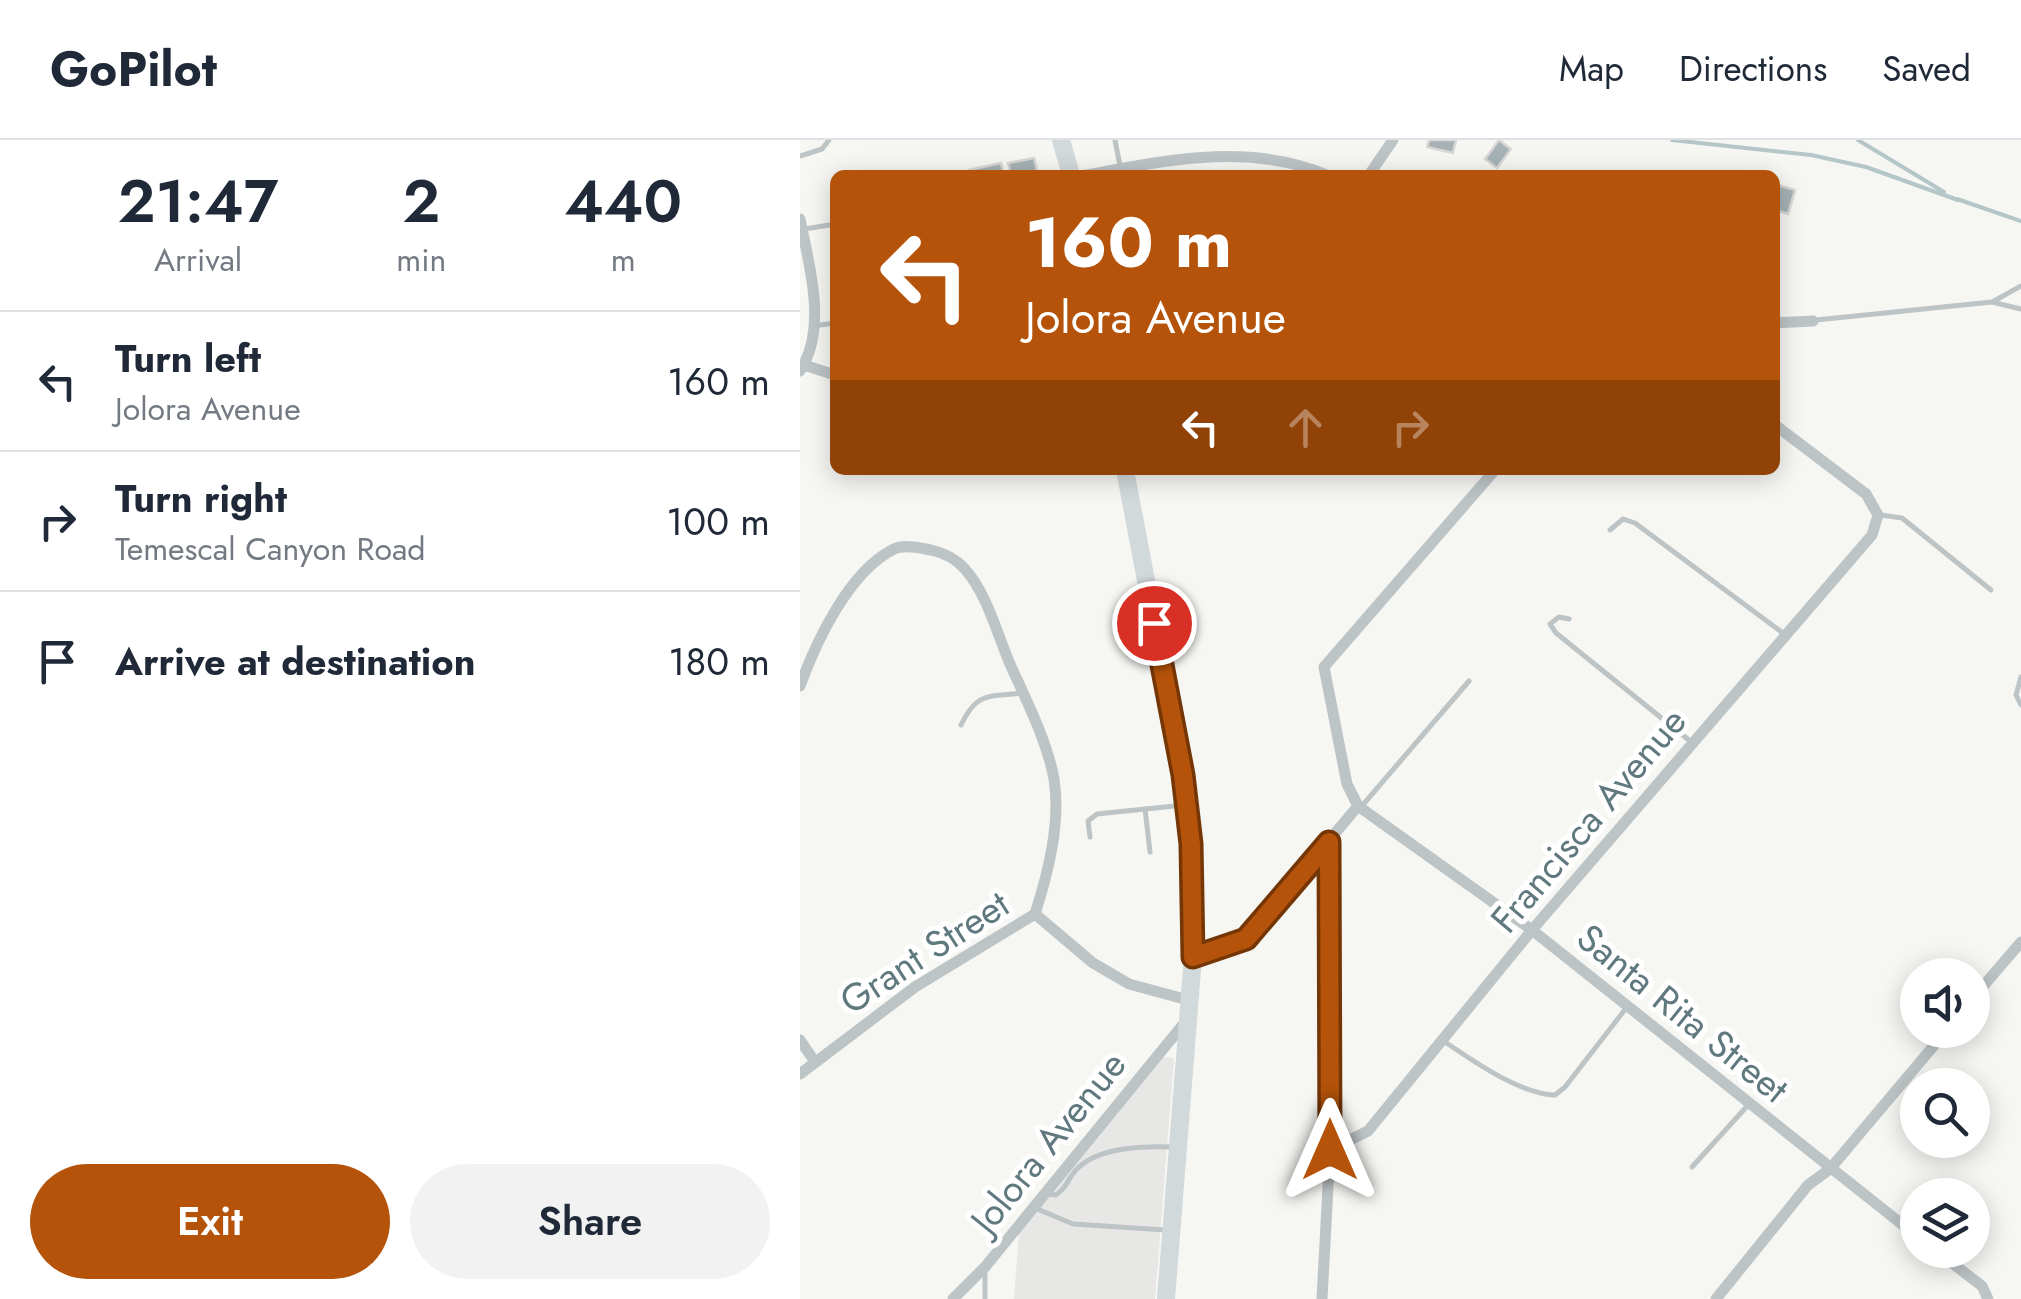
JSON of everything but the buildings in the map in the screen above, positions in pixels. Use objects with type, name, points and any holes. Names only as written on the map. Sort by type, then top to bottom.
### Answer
[{"type":"main road","points":[[1061,140],[1070,170]]},
{"type":"main road","points":[[1125,475],[1186,805],[1193,880],[1193,957],[1166,1299]]},
{"type":"street","points":[[1372,170],[1392,140]]},
{"type":"street","points":[[1114,170],[1152,169],[1191,156],[1266,157],[1310,170]]},
{"type":"street","points":[[801,224],[813,326],[812,348],[802,368],[830,374]]},
{"type":"street","points":[[1780,324],[1813,321]]},
{"type":"street","points":[[1780,429],[1866,494],[1878,514]]},
{"type":"street","points":[[1193,957],[1246,939],[1359,806],[1347,784],[1324,667],[1492,475]]},
{"type":"street","name":"Francisca Avenue","points":[[1330,1150],[1368,1131],[1532,930],[1872,534],[1878,514]]},
{"type":"street","points":[[800,686],[817,640],[842,600],[875,564],[896,548],[918,547],[945,554],[964,568],[980,591],[1054,780],[1053,836],[1035,914]]},
{"type":"street","name":"Santa Rita Street","points":[[1359,806],[1532,930],[1900,1223]]},
{"type":"street","points":[[1322,1299],[1330,1150],[1329,842]]},
{"type":"street","name":"Grant Street","points":[[800,1074],[915,987],[1035,914],[1092,963],[1129,984],[1188,1000]]},
{"type":"street","points":[[1990,979],[2021,942]]},
{"type":"street","name":"Jolora Avenue","points":[[953,1299],[985,1266],[1186,1021]]},
{"type":"street","points":[[800,1040],[815,1062]]},
{"type":"street","points":[[1716,1299],[1808,1185],[1830,1169],[1932,1048]]},
{"type":"street","points":[[1958,1268],[1982,1286],[1988,1299]]},
{"type":"lane","points":[[800,156],[822,150],[829,140]]},
{"type":"lane","points":[[1115,140],[1120,169]]},
{"type":"lane","points":[[801,224],[830,224]]},
{"type":"lane","points":[[1992,302],[2021,286]]},
{"type":"lane","points":[[1813,321],[1992,302],[2021,310]]},
{"type":"lane","points":[[813,326],[830,324]]},
{"type":"lane","points":[[1878,514],[1902,518],[1990,590]]},
{"type":"lane","points":[[1610,530],[1623,519],[1635,523],[1786,635]]},
{"type":"lane","points":[[1569,619],[1559,617],[1550,624],[1556,633],[1693,742]]},
{"type":"lane","points":[[2021,677],[2016,695],[2021,704]]},
{"type":"lane","points":[[1359,806],[1469,681]]},
{"type":"lane","points":[[960,725],[972,704],[981,698],[1023,693]]},
{"type":"lane","points":[[1090,838],[1091,816],[1106,811],[1186,805]]},
{"type":"lane","points":[[1145,809],[1150,852]]},
{"type":"lane","points":[[1442,1040],[1476,1063],[1530,1090],[1555,1095],[1627,1006]]},
{"type":"lane","points":[[1692,1167],[1749,1104]]},
{"type":"lane","points":[[1044,1193],[1056,1195],[1066,1188],[1074,1172],[1107,1154],[1148,1146],[1177,1147]]},
{"type":"lane","points":[[1032,1207],[1073,1224],[1171,1230]]},
{"type":"lane","points":[[985,1266],[985,1299]]},
{"type":"shaded area","points":[[1163,1058],[1174,1059],[1155,1299],[1014,1299],[1019,1233]]},
{"type":"waterway","points":[[1672,140],[1811,155],[1866,167],[1958,200]]},
{"type":"waterway","points":[[1858,140],[1944,192]]},
{"type":"waterway","points":[[1957,199],[2021,221]]},
{"type":"route","points":[[1154,623],[1183,775],[1194,898],[1193,957],[1246,939],[1329,842],[1330,1150]]}]
